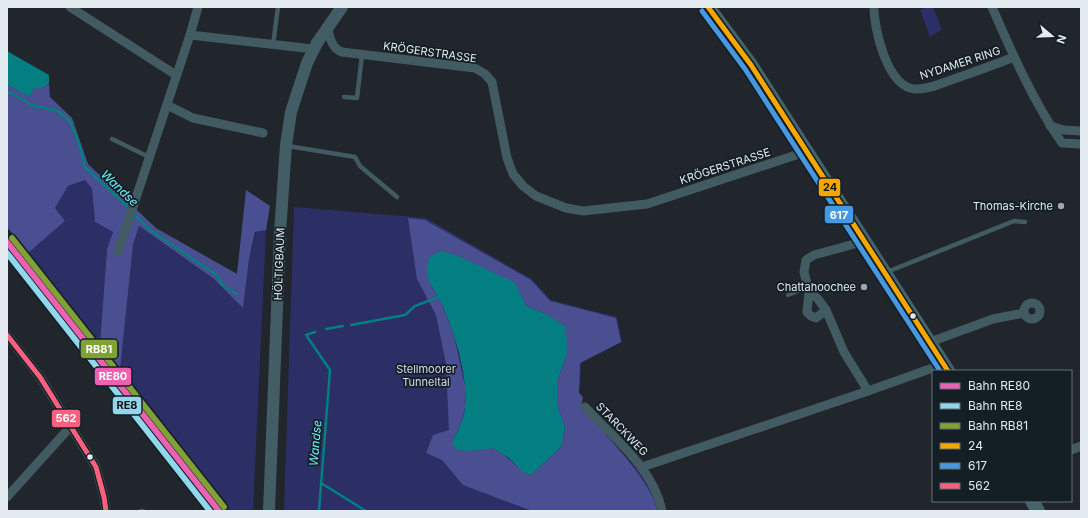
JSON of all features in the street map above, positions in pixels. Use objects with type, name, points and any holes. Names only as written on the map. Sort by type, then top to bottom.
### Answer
[{"type":"main road","name":"HÖLTIGBAUM","points":[[269,511],[280,233],[286,145],[291,112],[307,63],[313,49],[327,26],[342,7]]},
{"type":"main road","points":[[708,7],[746,57],[808,151],[946,368]]},
{"type":"main road","points":[[1033,502],[1038,511]]},
{"type":"street","points":[[70,7],[176,75]]},
{"type":"street","points":[[118,252],[190,36],[198,7]]},
{"type":"street","name":"NYDAMER RING","points":[[874,7],[876,31],[890,68],[905,86],[914,89],[932,86],[1014,57]]},
{"type":"street","points":[[992,7],[1014,57],[1050,126],[1062,143],[1081,144]]},
{"type":"street","name":"KRÖGERSTRASSE","points":[[327,26],[330,40],[335,49],[342,52],[475,68],[485,74],[492,82],[507,158],[513,174],[523,186],[536,196],[566,208],[583,210],[647,204],[808,151]]},
{"type":"street","points":[[190,36],[313,49]]},
{"type":"street","points":[[167,105],[193,118],[263,133]]},
{"type":"street","points":[[1050,126],[1064,130],[1081,131]]},
{"type":"street","points":[[826,310],[816,318],[811,316],[808,312],[810,291],[804,272],[806,260],[814,254],[865,241]]},
{"type":"street","points":[[810,291],[826,310],[844,352],[868,391]]},
{"type":"street","points":[[930,342],[993,320],[1016,313],[1024,313]]},
{"type":"street","points":[[7,336],[40,377],[96,466],[106,511]]},
{"type":"street","points":[[642,467],[868,391],[932,372]]},
{"type":"street","name":"STARCKWEG","points":[[585,407],[642,467],[657,494],[662,511]]},
{"type":"street","points":[[7,497],[71,426]]},
{"type":"lane","points":[[273,45],[278,7]]},
{"type":"lane","points":[[344,97],[357,98],[362,55]]},
{"type":"lane","points":[[112,139],[149,157]]},
{"type":"lane","points":[[286,145],[355,157],[360,166],[398,196]]},
{"type":"lane","points":[[886,272],[1014,221],[1025,222]]},
{"type":"lane","points":[[788,295],[803,289],[810,291]]},
{"type":"green space","points":[[926,7],[933,7],[942,30],[930,37],[920,10]]},
{"type":"green space","points":[[85,180],[92,189],[95,222],[113,232],[107,249],[100,344],[28,253],[65,221],[55,208],[68,186]]},
{"type":"green space","name":"Stellmoorer Tunneltal","points":[[294,207],[426,218],[532,279],[551,300],[617,317],[622,342],[581,363],[580,385],[569,406],[590,417],[639,471],[654,493],[659,511],[284,511]]},
{"type":"green space","points":[[139,226],[214,279],[243,307],[249,259],[256,232],[266,230],[253,511],[228,511],[120,370],[133,245]]},
{"type":"shaded area","points":[[7,51],[49,75],[49,83],[43,88],[34,88],[30,97],[7,84]]},
{"type":"shaded area","points":[[49,83],[50,97],[72,118],[88,164],[156,228],[237,274],[246,190],[270,206],[266,230],[255,232],[249,259],[243,308],[214,279],[139,226],[133,245],[120,370],[100,344],[107,249],[113,232],[95,222],[92,189],[85,180],[68,186],[55,208],[65,221],[28,253],[7,227],[7,84],[30,96],[34,88],[43,88]]},
{"type":"shaded area","points":[[408,218],[425,220],[531,280],[550,301],[616,318],[621,342],[580,363],[579,393],[583,397],[581,407],[637,472],[654,499],[657,511],[532,511],[463,485],[442,460],[426,453],[433,435],[449,430],[446,364],[436,315],[417,279]],"holes":[[[514,283],[526,306],[546,314],[567,353],[557,382],[557,405],[565,428],[561,447],[531,475],[495,449],[481,445],[452,442],[461,424],[465,408],[465,386],[454,336],[441,301],[431,286]]]},
{"type":"shaded area","points":[[440,251],[465,259],[515,283],[526,306],[546,314],[566,327],[567,353],[557,382],[557,405],[565,428],[561,447],[531,475],[523,472],[509,458],[493,448],[470,451],[455,449],[452,442],[458,430],[465,407],[465,381],[460,355],[452,330],[443,306],[428,278],[427,273],[429,258]]},
{"type":"waterway","name":"Wandse","points":[[7,91],[32,105],[58,111],[70,121],[78,140],[85,167],[130,209]]},
{"type":"waterway","name":"Wandse","points":[[133,213],[150,230],[218,276],[222,285],[237,294]]},
{"type":"waterway","points":[[351,325],[405,315],[415,306],[439,297]]},
{"type":"waterway","points":[[326,329],[343,326]]},
{"type":"waterway","name":"Wandse","points":[[315,332],[306,335],[330,370],[319,511]]},
{"type":"waterway","points":[[321,483],[366,511]]},
{"type":"rail line","name":"RB81","points":[[12,238],[224,507]]},
{"type":"rail line","name":"RE80","points":[[7,242],[219,511]]},
{"type":"rail line","name":"RE8","points":[[7,253],[210,511]]},
{"type":"transit line","name":"24","points":[[708,7],[751,65],[947,370]]},
{"type":"transit line","name":"617","points":[[702,11],[745,69],[939,370]]},
{"type":"transit line","name":"562","points":[[7,335],[40,377],[96,467],[106,511]]},
{"type":"place","name":"Thomas-Kirche","points":[[1061,206]]},
{"type":"place","name":"Chattahoochee","points":[[864,287]]}]
